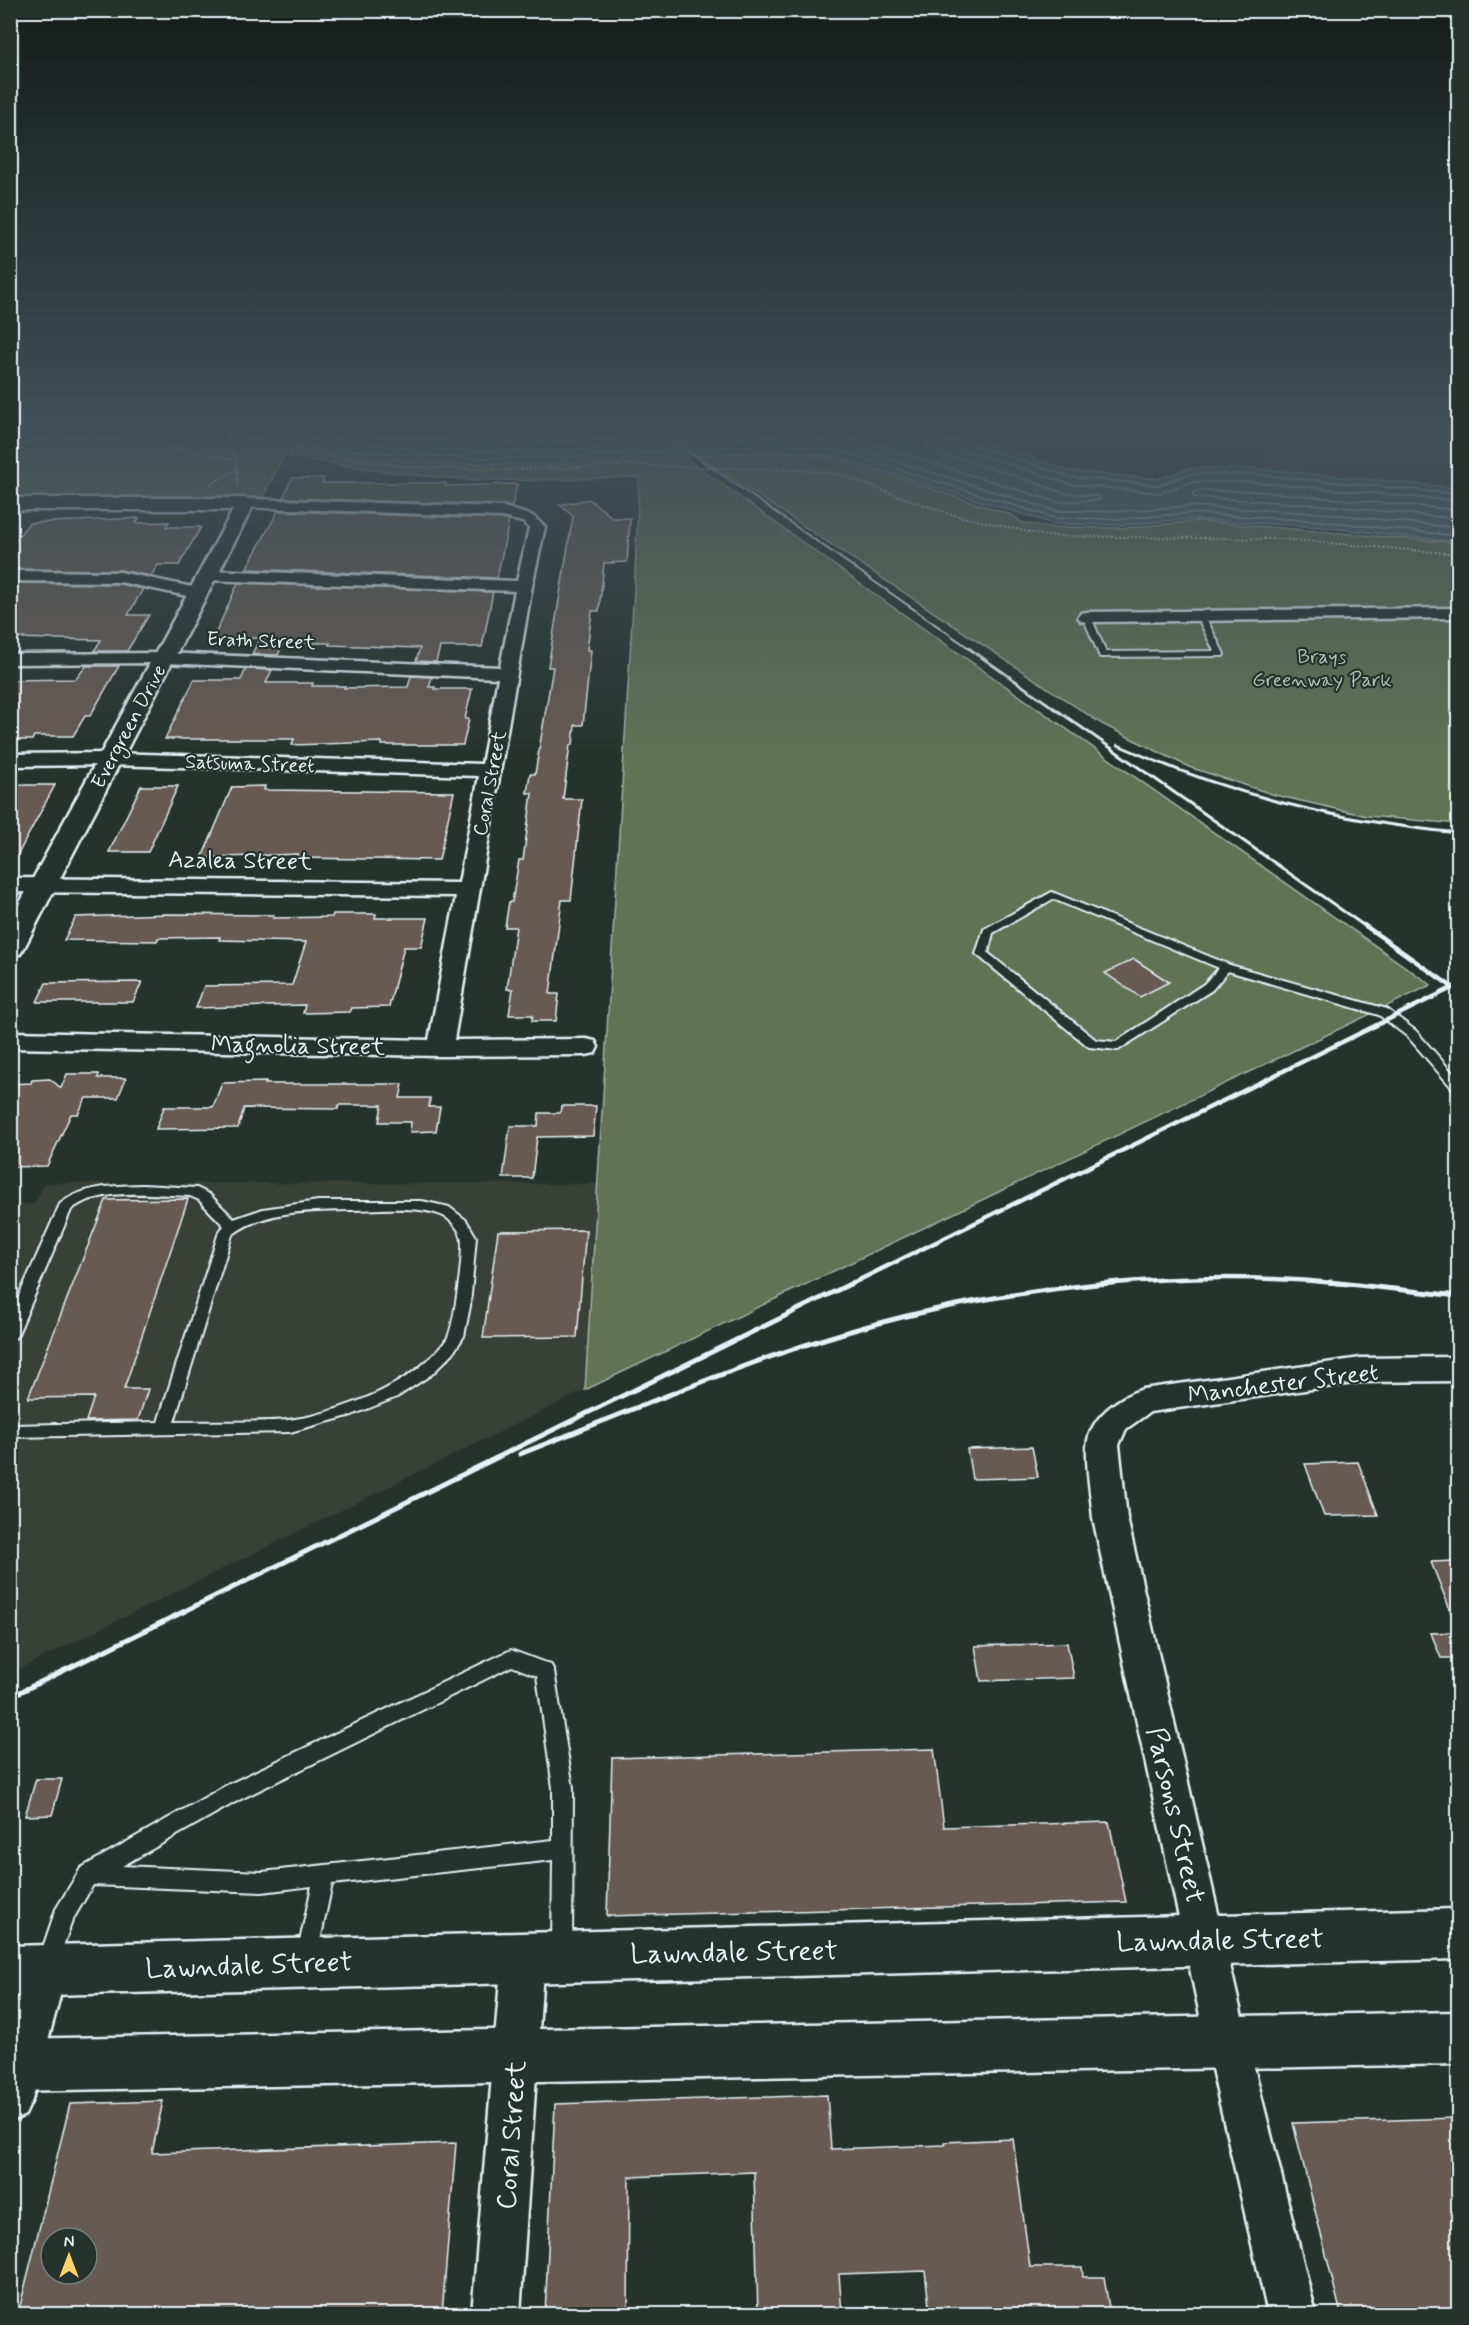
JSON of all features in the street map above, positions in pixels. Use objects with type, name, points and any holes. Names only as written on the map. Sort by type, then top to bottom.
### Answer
[{"type":"main road","name":"Evergreen Drive","points":[[10,948],[226,538]]},
{"type":"main road","name":"Lawndale Street","points":[[28,1970],[1458,1934]]},
{"type":"main road","points":[[14,2077],[516,2056],[1458,2038]]},
{"type":"street","name":"Coral Street","points":[[440,1048],[534,538]]},
{"type":"street","points":[[10,576],[120,578],[202,584],[525,586]]},
{"type":"street","points":[[1087,617],[1458,613]]},
{"type":"street","name":"Erath Street","points":[[10,658],[164,658],[510,673]]},
{"type":"street","name":"Satsuma Street","points":[[10,760],[110,759],[490,770]]},
{"type":"street","name":"Azalea Street","points":[[10,885],[469,890]]},
{"type":"street","name":"Magnolia Street","points":[[10,1040],[440,1048],[586,1047]]},
{"type":"street","name":"Manchester Street","points":[[1113,1421],[1143,1401],[1200,1392],[1361,1371],[1458,1369]]},
{"type":"street","name":"Parsons Street","points":[[1113,1421],[1103,1445],[1110,1518],[1227,2043],[1292,2314]]},
{"type":"street","name":"Coral Street","points":[[496,2314],[516,2056],[542,1956]]},
{"type":"street","points":[[14,2077],[28,1970]]},
{"type":"lane","points":[[1087,617],[1102,655],[1220,654],[1201,616]]},
{"type":"lane","points":[[1226,967],[1208,987],[1118,1046],[1093,1044],[982,954],[988,932],[1052,895],[1226,967],[1383,1012],[1412,1034],[1458,1086]]},
{"type":"lane","points":[[10,1334],[65,1208],[76,1197],[99,1192],[192,1191],[204,1197],[232,1225]]},
{"type":"lane","points":[[10,1431],[164,1428],[290,1425],[328,1417],[369,1404],[424,1374],[452,1343],[459,1329],[469,1237],[453,1215],[441,1208],[422,1206],[299,1208],[246,1218],[232,1225],[226,1232],[164,1428]]},
{"type":"lane","points":[[28,1970],[88,1875],[232,1793],[511,1658],[545,1671],[563,1788],[563,1849],[542,1956]]},
{"type":"lane","points":[[88,1875],[262,1882],[563,1849]]},
{"type":"lane","points":[[306,1962],[324,1875]]},
{"type":"path","points":[[1243,538],[1282,539],[1458,554]]},
{"type":"shaded area","points":[[45,1183],[598,1184],[585,1390],[11,1673],[11,1204],[34,1204]]},
{"type":"green space","points":[[636,538],[797,538],[1431,985],[585,1390]]},
{"type":"green space","name":"Brays Greenway Park","points":[[822,538],[1405,538],[1458,543],[1458,824],[1367,816],[1275,795],[1189,767],[1102,724]]},
{"type":"water","points":[[1426,538],[1458,538],[1458,542]]},
{"type":"building","points":[[17,538],[194,538],[179,565],[158,565],[151,576],[120,570],[10,569],[10,547]]},
{"type":"building","points":[[263,538],[505,538],[497,578],[246,569]]},
{"type":"building","points":[[569,538],[629,538],[627,562],[604,563],[599,611],[592,611],[587,650],[591,650],[583,725],[575,725],[573,745],[570,745],[563,799],[582,799],[571,900],[562,900],[550,994],[559,994],[556,1021],[532,1021],[533,1015],[509,1015],[513,989],[507,989],[516,927],[505,927],[519,860],[523,860],[532,793],[527,793],[530,774],[535,774],[553,667],[548,667]]},
{"type":"building","points":[[10,583],[120,584],[143,589],[128,615],[149,615],[127,651],[94,651],[101,640],[10,638]]},
{"type":"building","points":[[238,583],[493,592],[482,647],[440,647],[436,662],[416,661],[420,648],[283,643],[278,655],[252,654],[260,638],[213,639]]},
{"type":"building","points":[[86,666],[119,666],[90,716],[85,716],[73,736],[34,736],[32,740],[10,740],[10,680],[76,679]]},
{"type":"building","points":[[246,669],[272,670],[266,683],[313,683],[312,686],[345,686],[344,688],[408,687],[411,676],[432,677],[429,687],[435,687],[434,689],[472,689],[465,719],[469,719],[463,745],[382,745],[382,742],[292,745],[294,739],[165,739],[194,680],[241,680]]},
{"type":"building","points":[[16,785],[55,785],[10,869],[10,794]]},
{"type":"building","points":[[141,786],[178,786],[148,852],[109,852]]},
{"type":"building","points":[[265,786],[264,790],[454,792],[439,860],[297,858],[298,854],[202,858],[232,787]]},
{"type":"building","points":[[168,914],[274,915],[273,918],[376,914],[375,918],[428,918],[421,947],[404,947],[389,1007],[352,1008],[350,1012],[303,1013],[305,1005],[196,1008],[204,986],[292,985],[306,942],[219,940],[220,937],[158,938],[157,941],[64,940],[76,917]]},
{"type":"building","points":[[1134,959],[1169,982],[1140,997],[1105,973]]},
{"type":"building","points":[[142,982],[133,1002],[37,1002],[46,983]]},
{"type":"building","points":[[67,1074],[99,1074],[98,1078],[126,1078],[118,1098],[86,1098],[78,1114],[71,1114],[47,1166],[10,1167],[10,1084],[50,1079],[61,1088]]},
{"type":"building","points":[[266,1082],[265,1084],[403,1084],[400,1098],[430,1098],[429,1107],[440,1107],[436,1131],[410,1132],[411,1122],[379,1122],[382,1105],[339,1105],[338,1109],[244,1108],[238,1128],[156,1129],[164,1107],[213,1107],[222,1083]]},
{"type":"building","points":[[561,1106],[596,1106],[593,1136],[537,1137],[532,1178],[503,1178],[510,1126],[538,1126],[539,1113],[560,1113]]},
{"type":"building","points":[[188,1199],[124,1389],[148,1389],[138,1420],[86,1421],[94,1397],[28,1398],[106,1200]]},
{"type":"building","points":[[586,1230],[577,1337],[483,1338],[498,1231]]},
{"type":"building","points":[[1032,1447],[1038,1477],[972,1479],[967,1449]]},
{"type":"building","points":[[1358,1462],[1378,1515],[1324,1516],[1305,1464]]},
{"type":"building","points":[[1458,1561],[1458,1627],[1457,1627],[1431,1562]]},
{"type":"building","points":[[1458,1632],[1458,1658],[1441,1658],[1431,1633]]},
{"type":"building","points":[[1067,1643],[1074,1678],[981,1681],[975,1646]]},
{"type":"building","points":[[934,1749],[944,1827],[1109,1822],[1126,1902],[607,1916],[612,1758]]},
{"type":"building","points":[[36,1779],[62,1779],[52,1815],[25,1816]]},
{"type":"building","points":[[827,2095],[831,2149],[945,2145],[944,2142],[1013,2139],[1030,2267],[1082,2267],[1083,2277],[1104,2277],[1110,2314],[930,2314],[925,2271],[839,2274],[842,2314],[758,2314],[754,2172],[629,2177],[628,2314],[545,2314],[555,2104]]},
{"type":"building","points":[[163,2101],[152,2153],[456,2143],[442,2314],[18,2314],[39,2229],[39,2286],[99,2286],[99,2226],[40,2226],[70,2104]]},
{"type":"building","points":[[1458,2118],[1458,2314],[1341,2314],[1293,2123]]},
{"type":"railway","points":[[813,538],[969,648]]},
{"type":"railway","points":[[967,647],[1366,927]]},
{"type":"railway","points":[[1118,745],[1201,778],[1284,803],[1369,821],[1458,833]]},
{"type":"railway","points":[[1364,925],[1453,987]]},
{"type":"railway","points":[[1453,987],[1458,985]]},
{"type":"railway","points":[[851,1284],[1453,987]]},
{"type":"railway","points":[[1453,987],[1458,991]]},
{"type":"railway","points":[[1103,1284],[1225,1278],[1347,1284]]},
{"type":"railway","points":[[10,1697],[854,1282]]},
{"type":"railway","points":[[520,1454],[720,1375],[872,1325],[997,1297],[1118,1282]]},
{"type":"railway","points":[[1330,1282],[1458,1296]]}]
